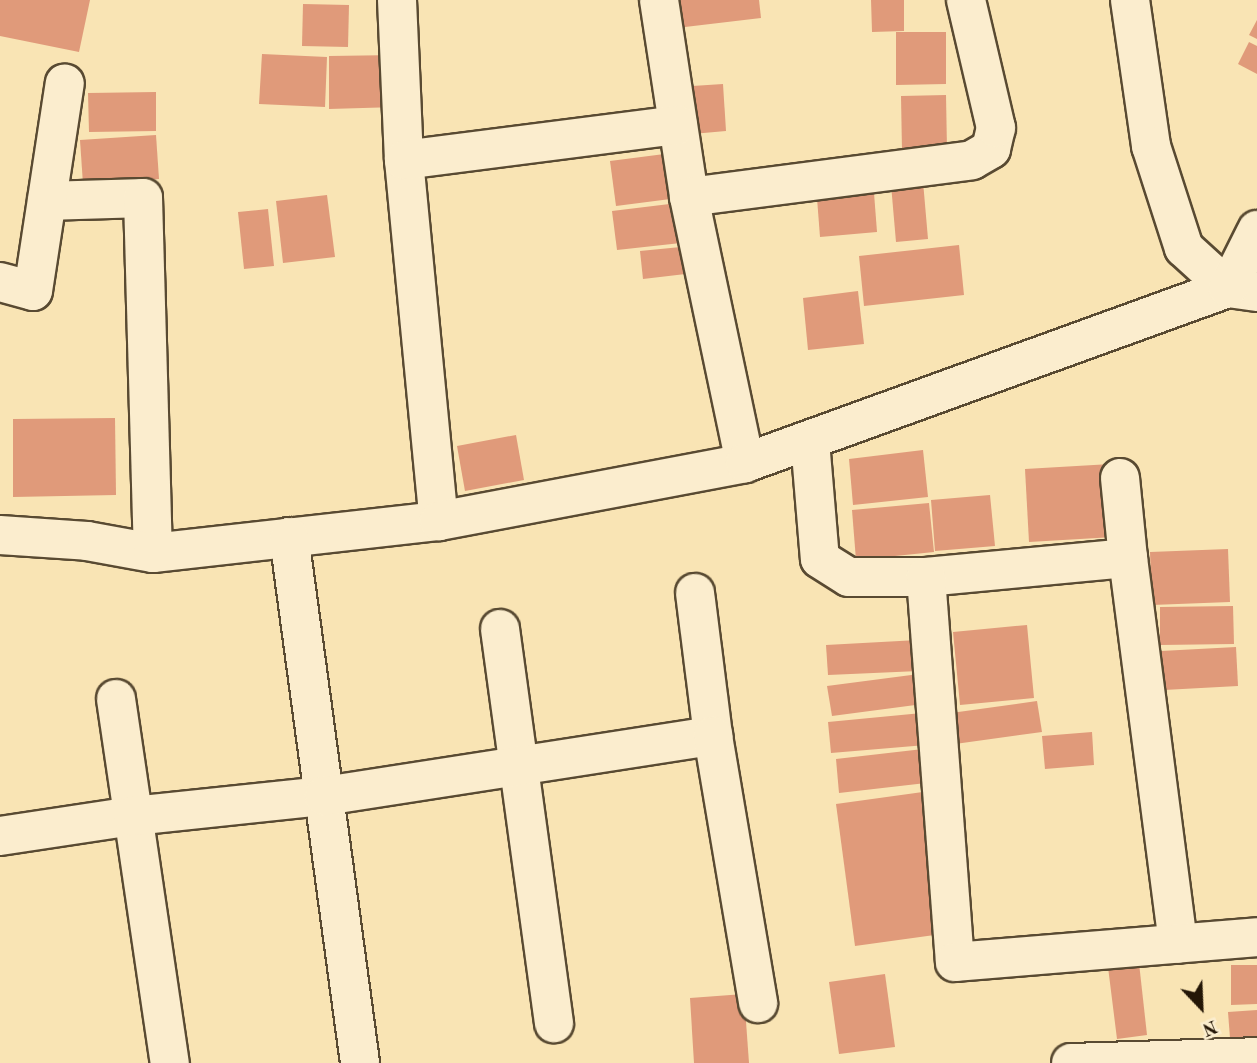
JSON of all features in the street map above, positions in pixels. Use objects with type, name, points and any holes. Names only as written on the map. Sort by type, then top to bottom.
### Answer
[{"type":"street","points":[[397,0],[404,160],[439,521]]},
{"type":"street","points":[[659,0],[688,197],[745,463]]},
{"type":"street","points":[[688,197],[972,160],[991,149],[996,128],[966,0]]},
{"type":"street","points":[[1130,0],[1151,146],[1184,248],[1243,290]]},
{"type":"street","points":[[0,282],[33,291],[65,83]]},
{"type":"street","points":[[404,160],[678,125]]},
{"type":"street","points":[[47,201],[144,198],[153,553]]},
{"type":"street","points":[[1243,290],[1257,230]]},
{"type":"street","points":[[0,535],[87,541],[153,553],[439,521],[745,463],[1243,290]]},
{"type":"street","points":[[810,441],[820,559],[849,577],[926,577],[1128,558]]},
{"type":"street","points":[[1120,478],[1178,944]]},
{"type":"street","points":[[289,537],[360,1063]]},
{"type":"street","points":[[926,577],[955,962],[1257,937]]},
{"type":"street","points":[[695,593],[713,736],[758,1003]]},
{"type":"street","points":[[500,629],[554,1024]]},
{"type":"street","points":[[116,699],[170,1063]]},
{"type":"street","points":[[0,836],[133,816],[324,796],[713,736]]},
{"type":"street","points":[[1071,1063],[1257,1057]]},
{"type":"building","points":[[0,0],[90,0],[79,52],[0,36]]},
{"type":"building","points":[[664,0],[759,0],[761,18],[668,29]]},
{"type":"building","points":[[871,0],[904,0],[904,31],[872,32]]},
{"type":"building","points":[[303,4],[349,5],[348,47],[302,46]]},
{"type":"building","points":[[1257,20],[1257,39],[1249,35]]},
{"type":"building","points":[[896,32],[946,32],[946,84],[896,85]]},
{"type":"building","points":[[1249,42],[1257,46],[1257,74],[1238,64]]},
{"type":"building","points":[[262,54],[327,57],[325,107],[259,104]]},
{"type":"building","points":[[397,55],[397,107],[329,109],[329,56]]},
{"type":"building","points":[[723,84],[726,131],[681,135],[677,87]]},
{"type":"building","points":[[156,92],[156,131],[89,132],[88,93]]},
{"type":"building","points":[[946,95],[947,150],[902,151],[901,96]]},
{"type":"building","points":[[156,135],[159,179],[83,184],[80,140]]},
{"type":"building","points":[[680,152],[686,197],[616,206],[610,161]]},
{"type":"building","points":[[922,170],[928,239],[896,242],[890,173]]},
{"type":"building","points":[[874,193],[877,232],[820,237],[817,198]]},
{"type":"building","points":[[327,195],[335,257],[283,263],[276,201]]},
{"type":"building","points":[[686,202],[690,242],[617,250],[612,211]]},
{"type":"building","points":[[268,209],[274,266],[244,269],[238,212]]},
{"type":"building","points":[[959,245],[964,295],[864,306],[859,256]]},
{"type":"building","points":[[691,246],[694,273],[643,279],[640,251]]},
{"type":"building","points":[[858,291],[864,344],[808,350],[803,298]]},
{"type":"building","points":[[115,418],[116,495],[13,497],[13,419]]},
{"type":"building","points":[[516,435],[524,480],[465,491],[457,446]]},
{"type":"building","points":[[923,450],[928,497],[853,505],[849,459]]},
{"type":"building","points":[[1111,464],[1114,537],[1029,542],[1025,469]]},
{"type":"building","points":[[990,495],[995,546],[935,551],[931,500]]},
{"type":"building","points":[[929,503],[934,552],[856,560],[852,510]]},
{"type":"building","points":[[1228,549],[1230,602],[1152,605],[1150,552]]},
{"type":"building","points":[[1233,606],[1234,644],[1160,645],[1160,607]]},
{"type":"building","points":[[1027,625],[1034,698],[960,705],[953,632]]},
{"type":"building","points":[[918,640],[919,671],[828,675],[826,645]]},
{"type":"building","points":[[1236,647],[1238,686],[1164,690],[1161,651]]},
{"type":"building","points":[[919,674],[923,704],[832,716],[827,686]]},
{"type":"building","points":[[1037,701],[1042,732],[955,744],[951,713]]},
{"type":"building","points":[[922,713],[926,745],[831,753],[828,722]]},
{"type":"building","points":[[1092,732],[1094,765],[1045,769],[1042,736]]},
{"type":"building","points":[[923,749],[926,783],[839,793],[836,759]]},
{"type":"building","points":[[930,791],[949,933],[855,946],[836,804]]},
{"type":"building","points":[[1139,963],[1147,1035],[1117,1039],[1108,967]]},
{"type":"building","points":[[1231,965],[1257,965],[1257,1004],[1231,1005]]},
{"type":"building","points":[[885,974],[895,1047],[839,1054],[829,982]]},
{"type":"building","points":[[744,994],[749,1063],[694,1063],[690,998]]},
{"type":"building","points":[[1257,1010],[1257,1049],[1231,1051],[1228,1012]]}]
